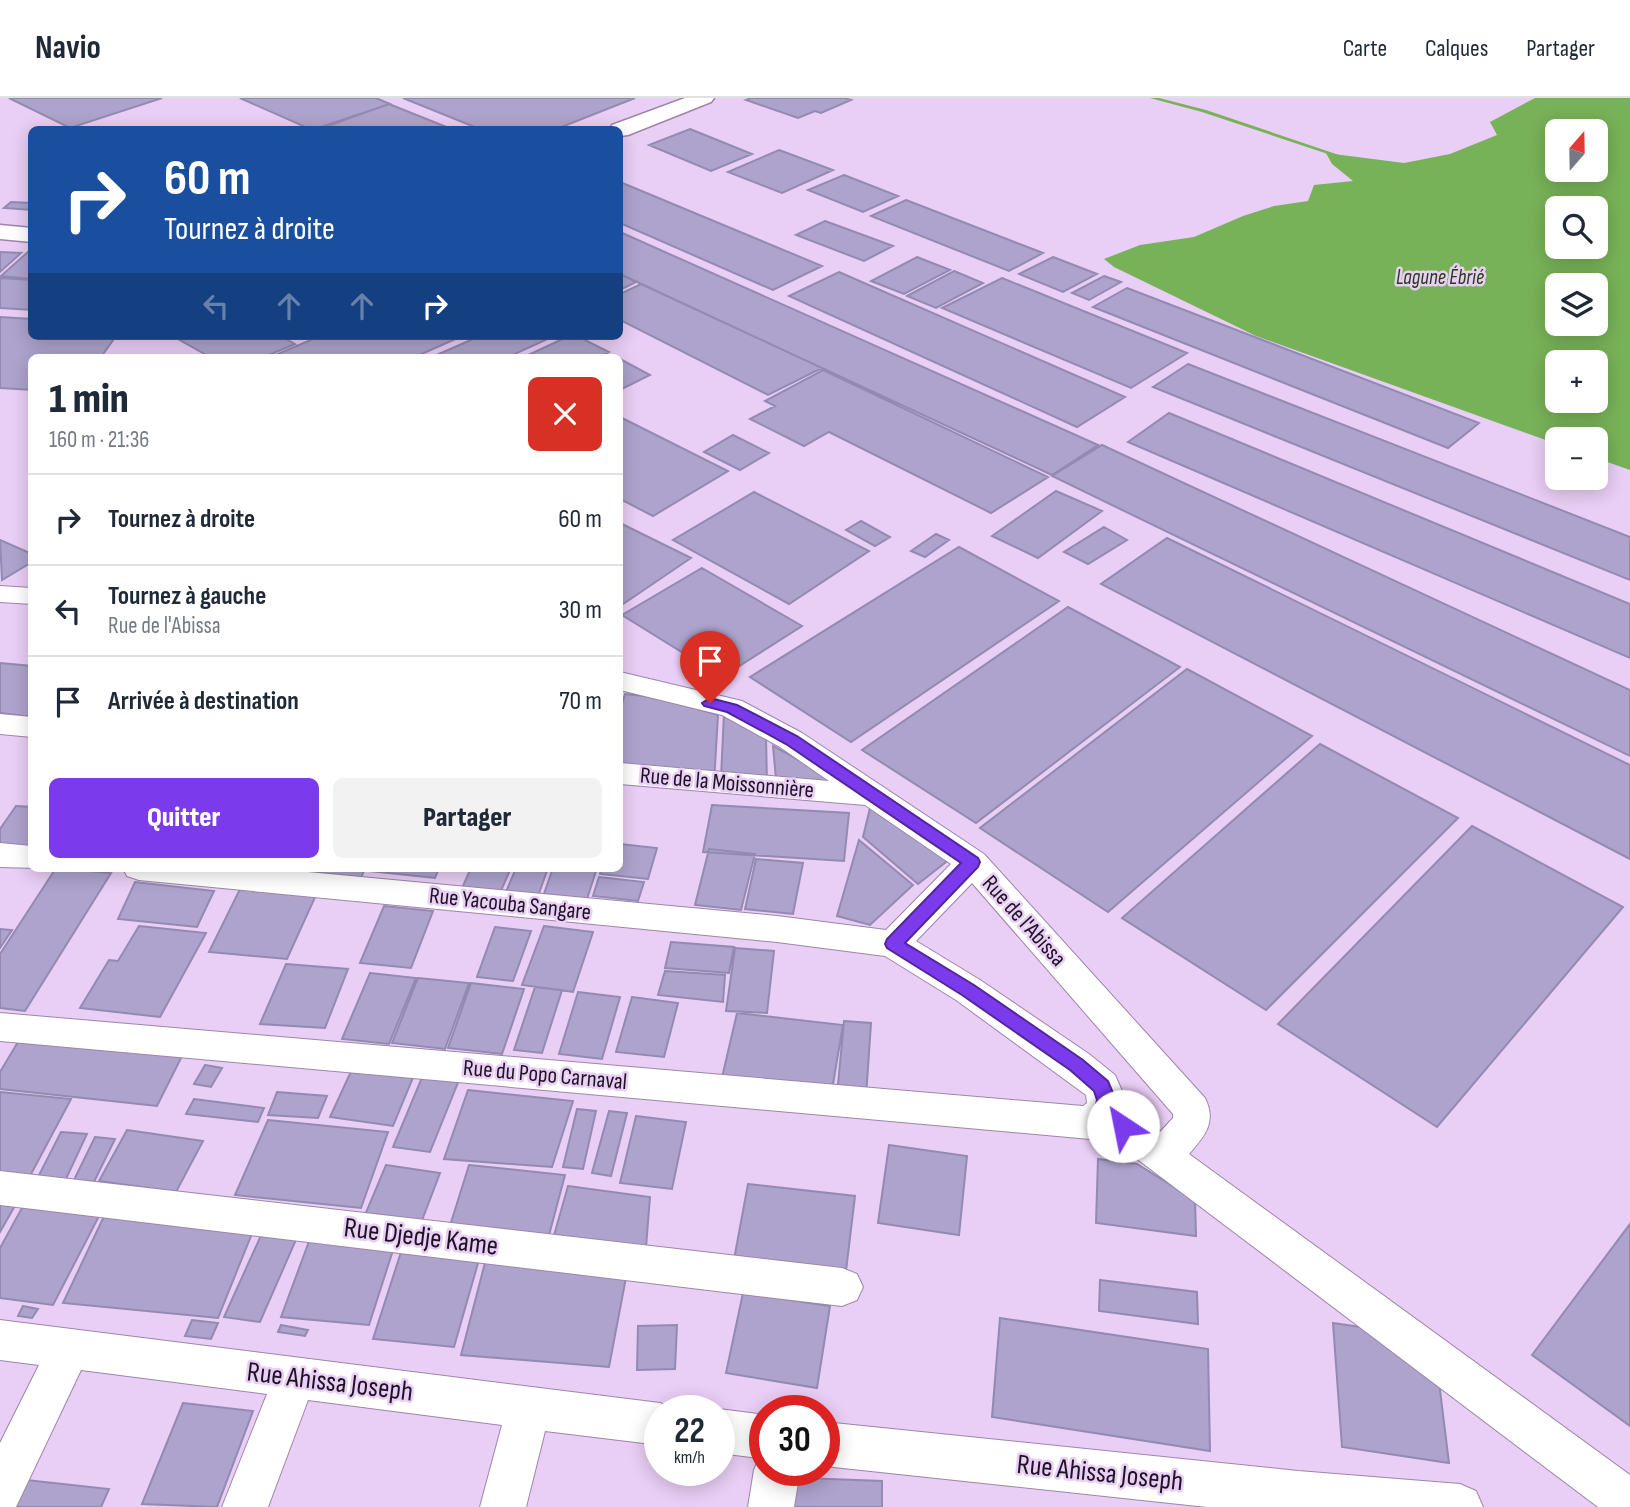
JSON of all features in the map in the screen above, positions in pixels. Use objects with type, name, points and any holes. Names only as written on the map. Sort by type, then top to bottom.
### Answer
[{"type":"street","points":[[623,129],[704,98]]},
{"type":"street","points":[[0,232],[28,235]]},
{"type":"street","points":[[0,594],[28,596]]},
{"type":"street","name":"Rue de l'Abissa","points":[[623,682],[732,708],[791,740],[972,862],[1192,1109],[1192,1124],[1162,1156]]},
{"type":"street","points":[[0,724],[28,727]]},
{"type":"street","name":"Rue de la Moissonnière","points":[[623,775],[876,795]]},
{"type":"street","points":[[0,855],[28,858]]},
{"type":"street","points":[[972,862],[887,944],[968,990],[1076,1065],[1102,1086],[1107,1100],[1097,1117],[1162,1156],[1630,1503]]},
{"type":"street","name":"Rue Yacouba Sangare","points":[[181,872],[778,929],[887,944]]},
{"type":"street","name":"Rue du Popo Carnaval","points":[[2,1031],[1097,1117]]},
{"type":"street","name":"Rue Djedje Kame","points":[[0,1188],[842,1287]]},
{"type":"street","name":"Rue Ahissa Joseph","points":[[0,1340],[644,1421]]},
{"type":"street","points":[[0,1491],[70,1348]]},
{"type":"street","points":[[245,1507],[295,1377]]},
{"type":"street","points":[[503,1507],[529,1407]]},
{"type":"street","name":"Rue Ahissa Joseph","points":[[840,1446],[1299,1500],[1460,1507]]},
{"type":"street","points":[[771,1507],[774,1486]]},
{"type":"water","name":"Lagune Ébrié","points":[[1535,98],[1630,98],[1630,470],[1608,462],[1608,427],[1545,427],[1545,440],[1256,336],[1114,267],[1104,259],[1140,245],[1194,237],[1274,206],[1308,201],[1314,185],[1353,181],[1332,164],[1326,153],[1404,163],[1450,154],[1497,135],[1490,122]]},
{"type":"building","points":[[9,98],[162,98],[76,126],[66,126]]},
{"type":"building","points":[[240,98],[376,98],[390,104],[324,126],[303,126]]},
{"type":"building","points":[[403,98],[635,98],[564,126],[472,126]]},
{"type":"building","points":[[746,100],[851,100],[821,113],[815,111],[798,118]]},
{"type":"building","points":[[389,104],[444,126],[327,126]]},
{"type":"building","points":[[690,129],[752,154],[711,171],[649,145]]},
{"type":"building","points":[[779,150],[833,170],[782,193],[728,172]]},
{"type":"building","points":[[844,175],[898,196],[863,212],[808,190]]},
{"type":"building","points":[[623,183],[822,266],[773,290],[623,224]]},
{"type":"building","points":[[906,200],[1043,253],[1009,271],[871,216]]},
{"type":"building","points":[[11,202],[28,203],[28,210],[4,208]]},
{"type":"building","points":[[825,221],[893,246],[864,261],[796,235]]},
{"type":"building","points":[[623,233],[1098,445],[1052,475],[623,275]]},
{"type":"building","points":[[0,252],[21,253],[0,272]]},
{"type":"building","points":[[28,252],[28,279],[1,276]]},
{"type":"building","points":[[917,257],[950,270],[904,294],[871,281]]},
{"type":"building","points":[[1053,257],[1097,274],[1063,292],[1019,274]]},
{"type":"building","points":[[954,271],[983,283],[936,308],[907,296]]},
{"type":"building","points":[[839,272],[1125,397],[1077,427],[789,296]]},
{"type":"building","points":[[623,276],[636,282],[623,288]]},
{"type":"building","points":[[1104,276],[1121,282],[1089,300],[1072,293]]},
{"type":"building","points":[[0,278],[28,280],[28,310],[0,308]]},
{"type":"building","points":[[1002,278],[1187,353],[1131,388],[942,308]]},
{"type":"building","points":[[641,284],[822,368],[768,395],[623,322],[623,293]]},
{"type":"building","points":[[1127,288],[1479,423],[1448,448],[1093,307]]},
{"type":"building","points":[[0,317],[28,319],[28,340],[113,340],[103,354],[28,354],[28,390],[0,388]]},
{"type":"building","points":[[180,340],[288,340],[295,344],[271,354],[205,354]]},
{"type":"building","points":[[311,340],[453,340],[422,354],[278,354]]},
{"type":"building","points":[[471,340],[545,340],[515,354],[439,354]]},
{"type":"building","points":[[560,340],[585,340],[609,352],[605,354],[530,354]]},
{"type":"building","points":[[623,361],[650,375],[623,388]]},
{"type":"building","points":[[1188,364],[1630,537],[1630,580],[1153,387]]},
{"type":"building","points":[[823,370],[1048,477],[991,513],[829,432],[804,446],[750,419],[775,406],[765,401]]},
{"type":"building","points":[[1169,413],[1630,604],[1630,658],[1128,442]]},
{"type":"building","points":[[623,418],[728,471],[653,516],[623,501]]},
{"type":"building","points":[[733,435],[769,453],[740,470],[704,452]]},
{"type":"building","points":[[1102,445],[1630,690],[1630,756],[1052,476]]},
{"type":"building","points":[[1056,491],[1102,511],[1038,558],[992,536]]},
{"type":"building","points":[[754,492],[869,551],[789,604],[673,540]]},
{"type":"building","points":[[861,521],[890,537],[875,546],[846,530]]},
{"type":"building","points":[[623,524],[691,558],[623,604]]},
{"type":"building","points":[[1104,527],[1127,540],[1088,564],[1064,552]]},
{"type":"building","points":[[936,534],[949,540],[925,557],[911,551]]},
{"type":"building","points":[[1167,538],[1630,765],[1630,859],[1101,584]]},
{"type":"building","points":[[0,540],[28,552],[28,564],[2,580]]},
{"type":"building","points":[[959,547],[1059,601],[851,742],[750,677]]},
{"type":"building","points":[[702,568],[802,626],[722,677],[623,614]]},
{"type":"building","points":[[1068,607],[1180,667],[976,823],[862,750]]},
{"type":"building","points":[[0,663],[28,666],[28,716],[0,713]]},
{"type":"building","points":[[1187,669],[1312,736],[1108,912],[980,828]]},
{"type":"building","points":[[625,694],[662,698],[718,715],[714,782],[623,771]]},
{"type":"building","points":[[724,713],[766,736],[767,784],[721,778]]},
{"type":"building","points":[[1320,744],[1458,818],[1266,1010],[1122,918]]},
{"type":"building","points":[[773,746],[834,779],[842,787],[776,779]]},
{"type":"building","points":[[871,804],[951,858],[918,884],[863,837]]},
{"type":"building","points":[[712,805],[849,813],[844,861],[703,852]]},
{"type":"building","points":[[16,806],[28,807],[28,847],[0,844],[0,829]]},
{"type":"building","points":[[1472,826],[1623,907],[1437,1127],[1278,1024]]},
{"type":"building","points":[[859,840],[913,885],[870,925],[837,916]]},
{"type":"building","points":[[623,844],[657,848],[648,879],[600,874],[623,872]]},
{"type":"building","points":[[709,849],[755,854],[741,910],[695,905]]},
{"type":"building","points":[[756,859],[803,863],[793,914],[745,909]]},
{"type":"building","points":[[53,872],[111,873],[25,1011],[0,1008],[0,954]]},
{"type":"building","points":[[312,872],[363,872],[361,878]]},
{"type":"building","points":[[378,872],[437,872],[435,878]]},
{"type":"building","points":[[469,872],[509,872],[500,893],[462,888]]},
{"type":"building","points":[[514,872],[547,872],[538,896],[506,892]]},
{"type":"building","points":[[552,872],[596,872],[587,899],[544,894]]},
{"type":"building","points":[[599,877],[644,882],[638,901],[593,896]]},
{"type":"building","points":[[135,882],[214,891],[197,927],[118,919]]},
{"type":"building","points":[[241,887],[317,893],[287,959],[209,952]]},
{"type":"building","points":[[384,906],[433,911],[411,968],[360,963]]},
{"type":"building","points":[[139,926],[206,933],[160,1017],[80,1008],[109,960],[118,961]]},
{"type":"building","points":[[544,926],[593,932],[573,992],[522,985]]},
{"type":"building","points":[[495,927],[531,931],[513,981],[477,977]]},
{"type":"building","points":[[0,929],[12,930],[0,948]]},
{"type":"building","points":[[671,942],[734,947],[729,973],[665,968]]},
{"type":"building","points":[[735,948],[774,951],[767,1013],[726,1011]]},
{"type":"building","points":[[286,964],[348,969],[325,1028],[260,1024]]},
{"type":"building","points":[[665,971],[725,975],[723,1002],[658,995]]},
{"type":"building","points":[[370,973],[416,978],[389,1044],[342,1039]]},
{"type":"building","points":[[418,978],[469,983],[445,1049],[392,1043]]},
{"type":"building","points":[[471,983],[524,989],[502,1054],[448,1048]]},
{"type":"building","points":[[535,987],[562,990],[542,1053],[514,1050]]},
{"type":"building","points":[[578,992],[620,997],[602,1059],[559,1054]]},
{"type":"building","points":[[632,997],[678,1003],[664,1057],[616,1052]]},
{"type":"building","points":[[737,1013],[843,1025],[831,1096],[721,1082]]},
{"type":"building","points":[[844,1021],[871,1023],[866,1097],[837,1095]]},
{"type":"building","points":[[24,1032],[185,1050],[157,1106],[0,1089],[0,1072]]},
{"type":"building","points":[[205,1065],[222,1068],[211,1087],[194,1084]]},
{"type":"building","points":[[353,1067],[414,1075],[393,1126],[330,1117]]},
{"type":"building","points":[[423,1075],[459,1080],[430,1152],[393,1147]]},
{"type":"building","points":[[468,1090],[573,1101],[552,1167],[444,1159]]},
{"type":"building","points":[[0,1092],[71,1099],[30,1176],[0,1173]]},
{"type":"building","points":[[277,1092],[327,1096],[318,1118],[268,1115]]},
{"type":"building","points":[[194,1099],[264,1108],[258,1122],[186,1114]]},
{"type":"building","points":[[577,1109],[596,1111],[583,1169],[563,1167]]},
{"type":"building","points":[[609,1111],[627,1113],[611,1176],[592,1173]]},
{"type":"building","points":[[636,1116],[686,1122],[672,1189],[620,1183]]},
{"type":"building","points":[[268,1120],[388,1132],[361,1208],[235,1195]]},
{"type":"building","points":[[127,1130],[203,1141],[176,1192],[99,1181]]},
{"type":"building","points":[[61,1132],[87,1134],[65,1181],[37,1179]]},
{"type":"building","points":[[95,1137],[115,1139],[93,1184],[73,1182]]},
{"type":"building","points":[[889,1145],[967,1156],[959,1235],[878,1223]]},
{"type":"building","points":[[1098,1159],[1137,1164],[1195,1200],[1196,1236],[1096,1223]]},
{"type":"building","points":[[386,1165],[440,1173],[421,1223],[365,1215]]},
{"type":"building","points":[[469,1165],[565,1175],[548,1239],[449,1229]]},
{"type":"building","points":[[748,1184],[855,1196],[845,1279],[733,1265]]},
{"type":"building","points":[[568,1186],[650,1197],[646,1247],[553,1239]]},
{"type":"building","points":[[0,1203],[16,1204],[0,1232]]},
{"type":"building","points":[[23,1206],[99,1216],[53,1305],[0,1298],[0,1248]]},
{"type":"building","points":[[106,1212],[255,1226],[218,1318],[63,1303]]},
{"type":"building","points":[[1630,1224],[1630,1426],[1532,1355]]},
{"type":"building","points":[[263,1231],[298,1235],[260,1322],[224,1317]]},
{"type":"building","points":[[311,1236],[395,1244],[369,1325],[281,1317]]},
{"type":"building","points":[[402,1249],[480,1256],[454,1347],[373,1339]]},
{"type":"building","points":[[487,1255],[628,1267],[609,1367],[461,1355]]},
{"type":"building","points":[[1100,1280],[1197,1292],[1198,1324],[1099,1311]]},
{"type":"building","points":[[743,1293],[830,1306],[817,1388],[726,1373]]},
{"type":"building","points":[[23,1306],[38,1309],[32,1318],[18,1316]]},
{"type":"building","points":[[1000,1318],[1208,1349],[1210,1451],[992,1417]]},
{"type":"building","points":[[192,1320],[218,1323],[211,1339],[185,1336]]},
{"type":"building","points":[[1333,1323],[1374,1329],[1439,1382],[1449,1463],[1342,1447]]},
{"type":"building","points":[[281,1325],[308,1330],[305,1336],[278,1332]]},
{"type":"building","points":[[677,1325],[675,1369],[637,1370],[638,1326]]},
{"type":"building","points":[[183,1403],[253,1411],[217,1507],[142,1504]]},
{"type":"building","points":[[8,1478],[109,1489],[101,1507],[0,1507],[0,1496]]},
{"type":"building","points":[[840,1479],[882,1481],[882,1507],[776,1507],[777,1486],[840,1486]]},
{"type":"waterway","points":[[1153,98],[1204,111],[1336,155]]},
{"type":"route","points":[[710,703],[732,708],[791,740],[972,862],[893,944],[968,990],[1076,1065],[1102,1086],[1107,1100],[1103,1112],[1123,1126]]}]
